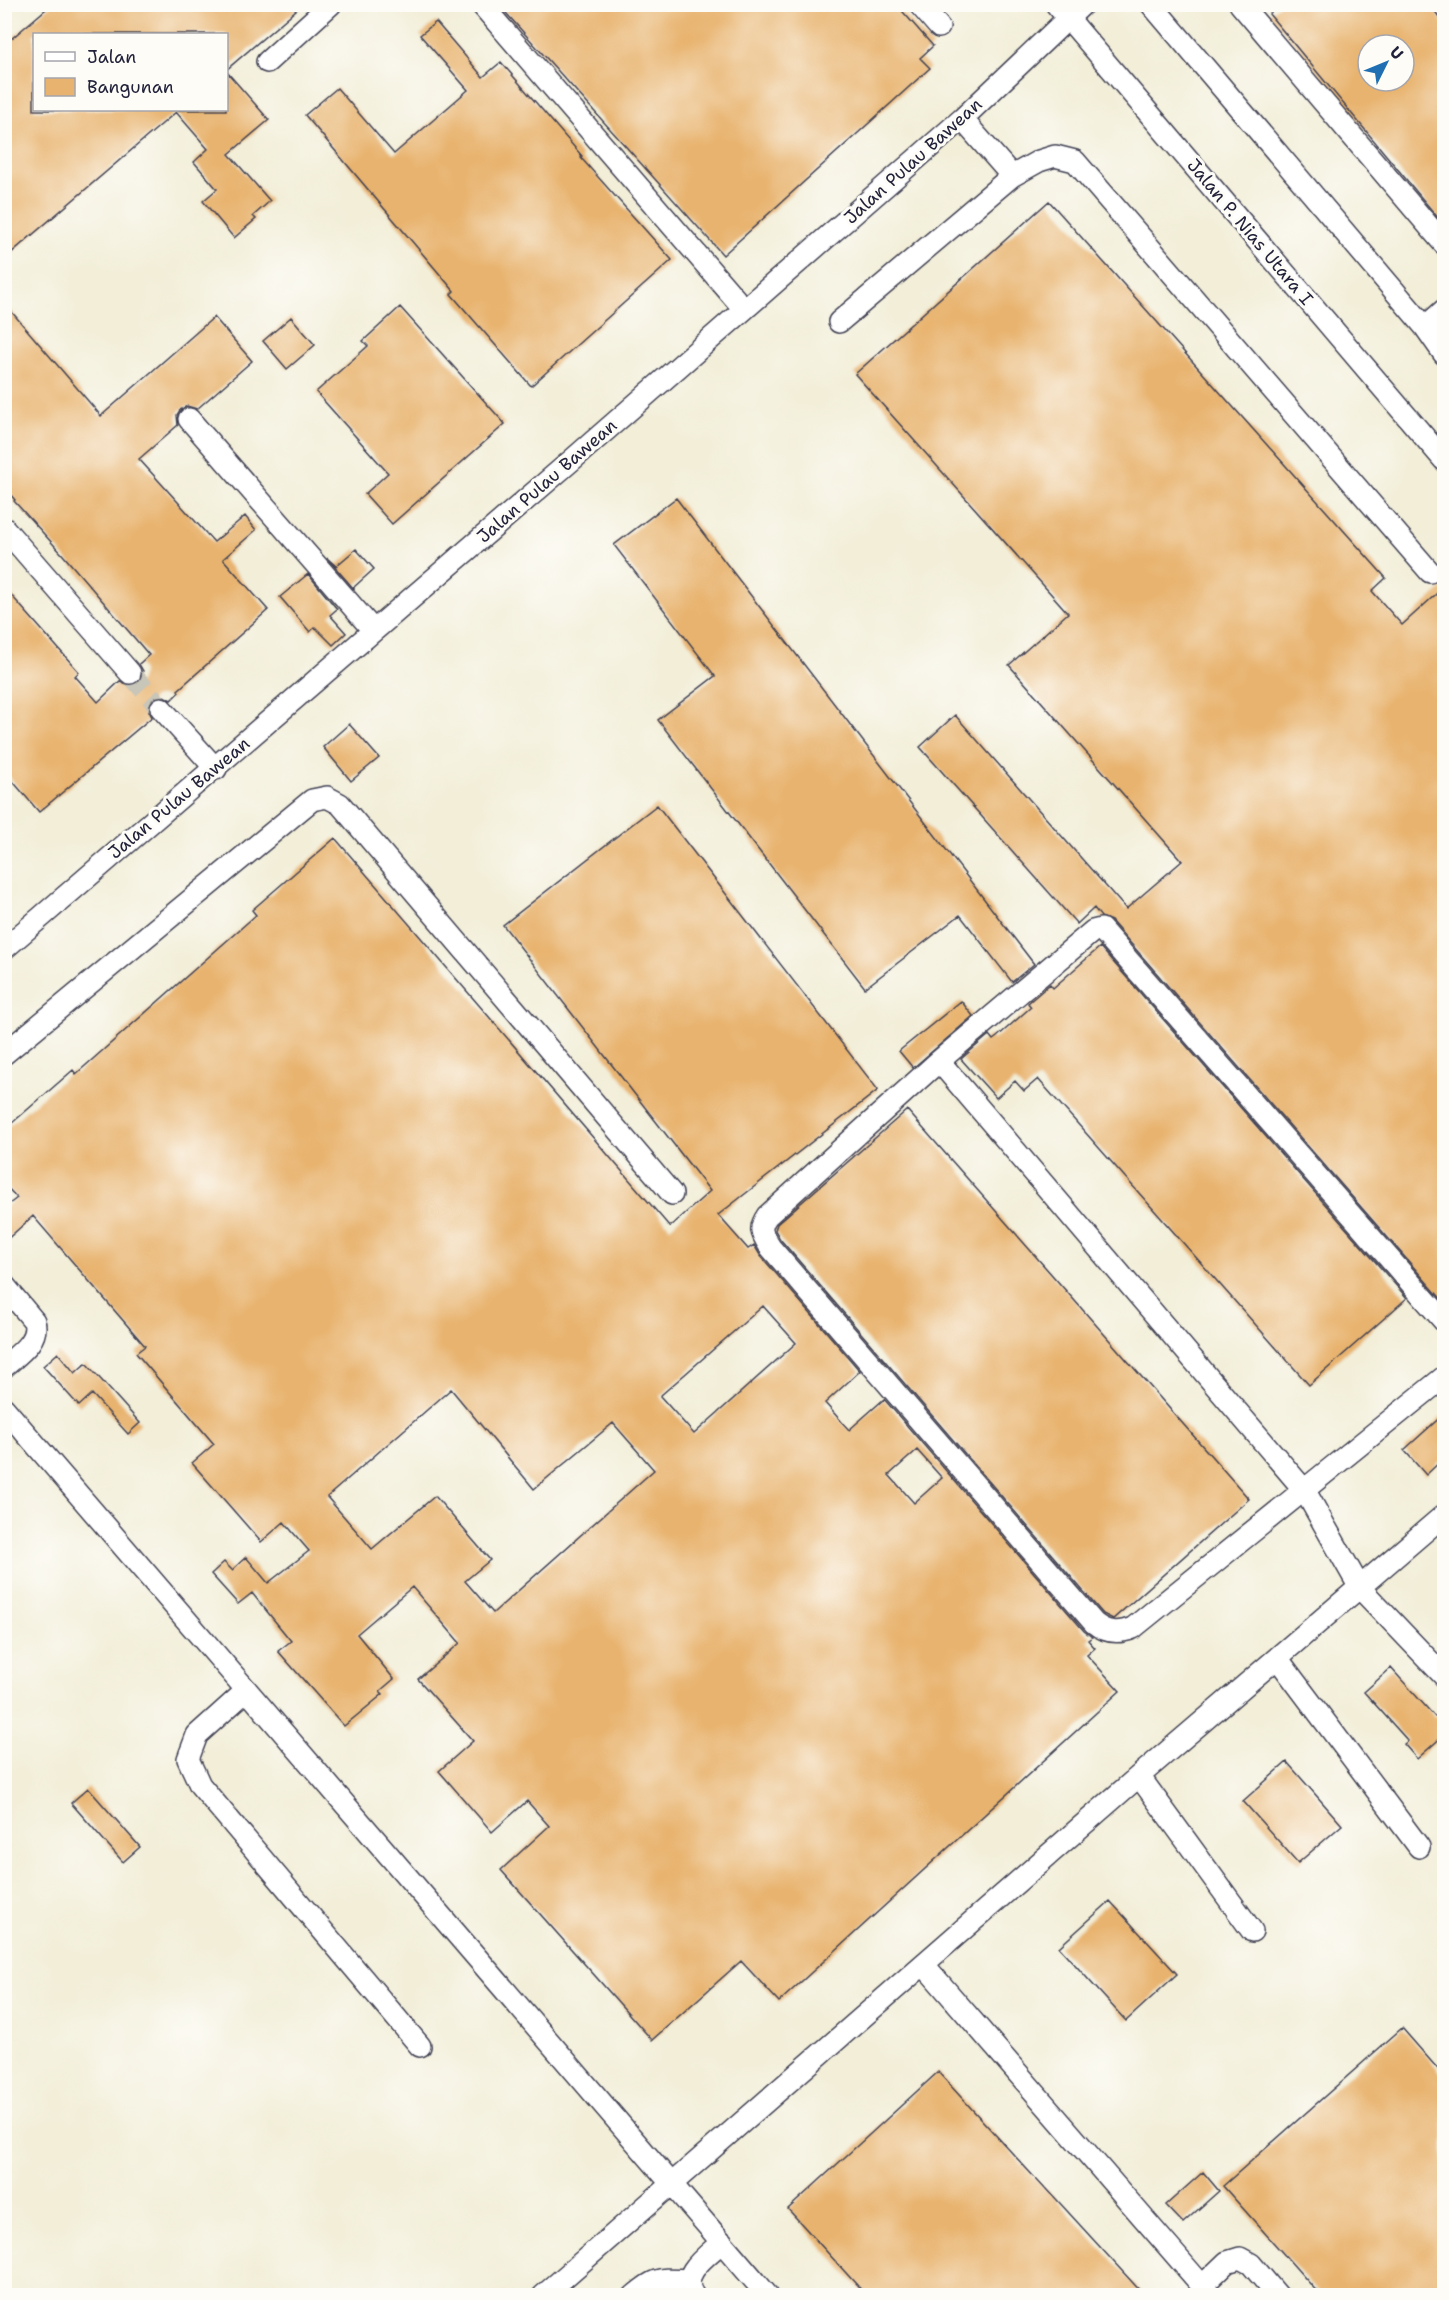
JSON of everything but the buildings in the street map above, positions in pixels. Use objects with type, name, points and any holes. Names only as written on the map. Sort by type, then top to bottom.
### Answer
[{"type":"street","points":[[267,62],[331,4]]},
{"type":"street","points":[[481,4],[744,309]]},
{"type":"street","points":[[919,4],[939,27]]},
{"type":"street","points":[[1151,4],[1425,327],[1444,354]]},
{"type":"street","points":[[1240,4],[1444,244]]},
{"type":"street","name":"Jalan Pulau Bawean","points":[[4,949],[216,769],[372,630],[572,460],[962,119],[1069,9]]},
{"type":"street","name":"Jalan P. Nias Utara I","points":[[1069,9],[1444,460]]},
{"type":"street","points":[[962,119],[1012,176]]},
{"type":"street","points":[[838,322],[1012,176],[1039,161],[1055,156],[1075,161],[1430,572]]},
{"type":"street","points":[[1425,327],[1444,310]]},
{"type":"street","points":[[189,419],[372,630]]},
{"type":"street","points":[[4,528],[130,673]]},
{"type":"street","points":[[161,708],[216,769]]},
{"type":"street","points":[[4,1054],[312,800],[327,797],[340,804],[672,1194]]},
{"type":"street","points":[[1444,1322],[1101,929],[1093,931],[939,1061],[767,1216],[761,1229],[770,1247],[1101,1629],[1122,1632],[1132,1628],[1444,1377]]},
{"type":"street","points":[[939,1061],[1305,1491],[1360,1588],[1444,1676]]},
{"type":"street","points":[[4,1285],[34,1321],[36,1327],[32,1340],[4,1367]]},
{"type":"street","points":[[4,1408],[768,2295]]},
{"type":"street","points":[[543,2295],[1139,1776],[1444,1515]]},
{"type":"street","points":[[1278,1659],[1419,1847]]},
{"type":"street","points":[[247,1690],[197,1735],[188,1759],[200,1785],[420,2046]]},
{"type":"street","points":[[1139,1776],[1252,1931]]},
{"type":"street","points":[[924,1965],[1206,2291],[1227,2262],[1240,2258],[1251,2264],[1278,2295]]},
{"type":"street","points":[[634,2295],[658,2278],[691,2288],[694,2269],[722,2242]]},
{"type":"tunnel","points":[[130,673],[161,708]]}]
